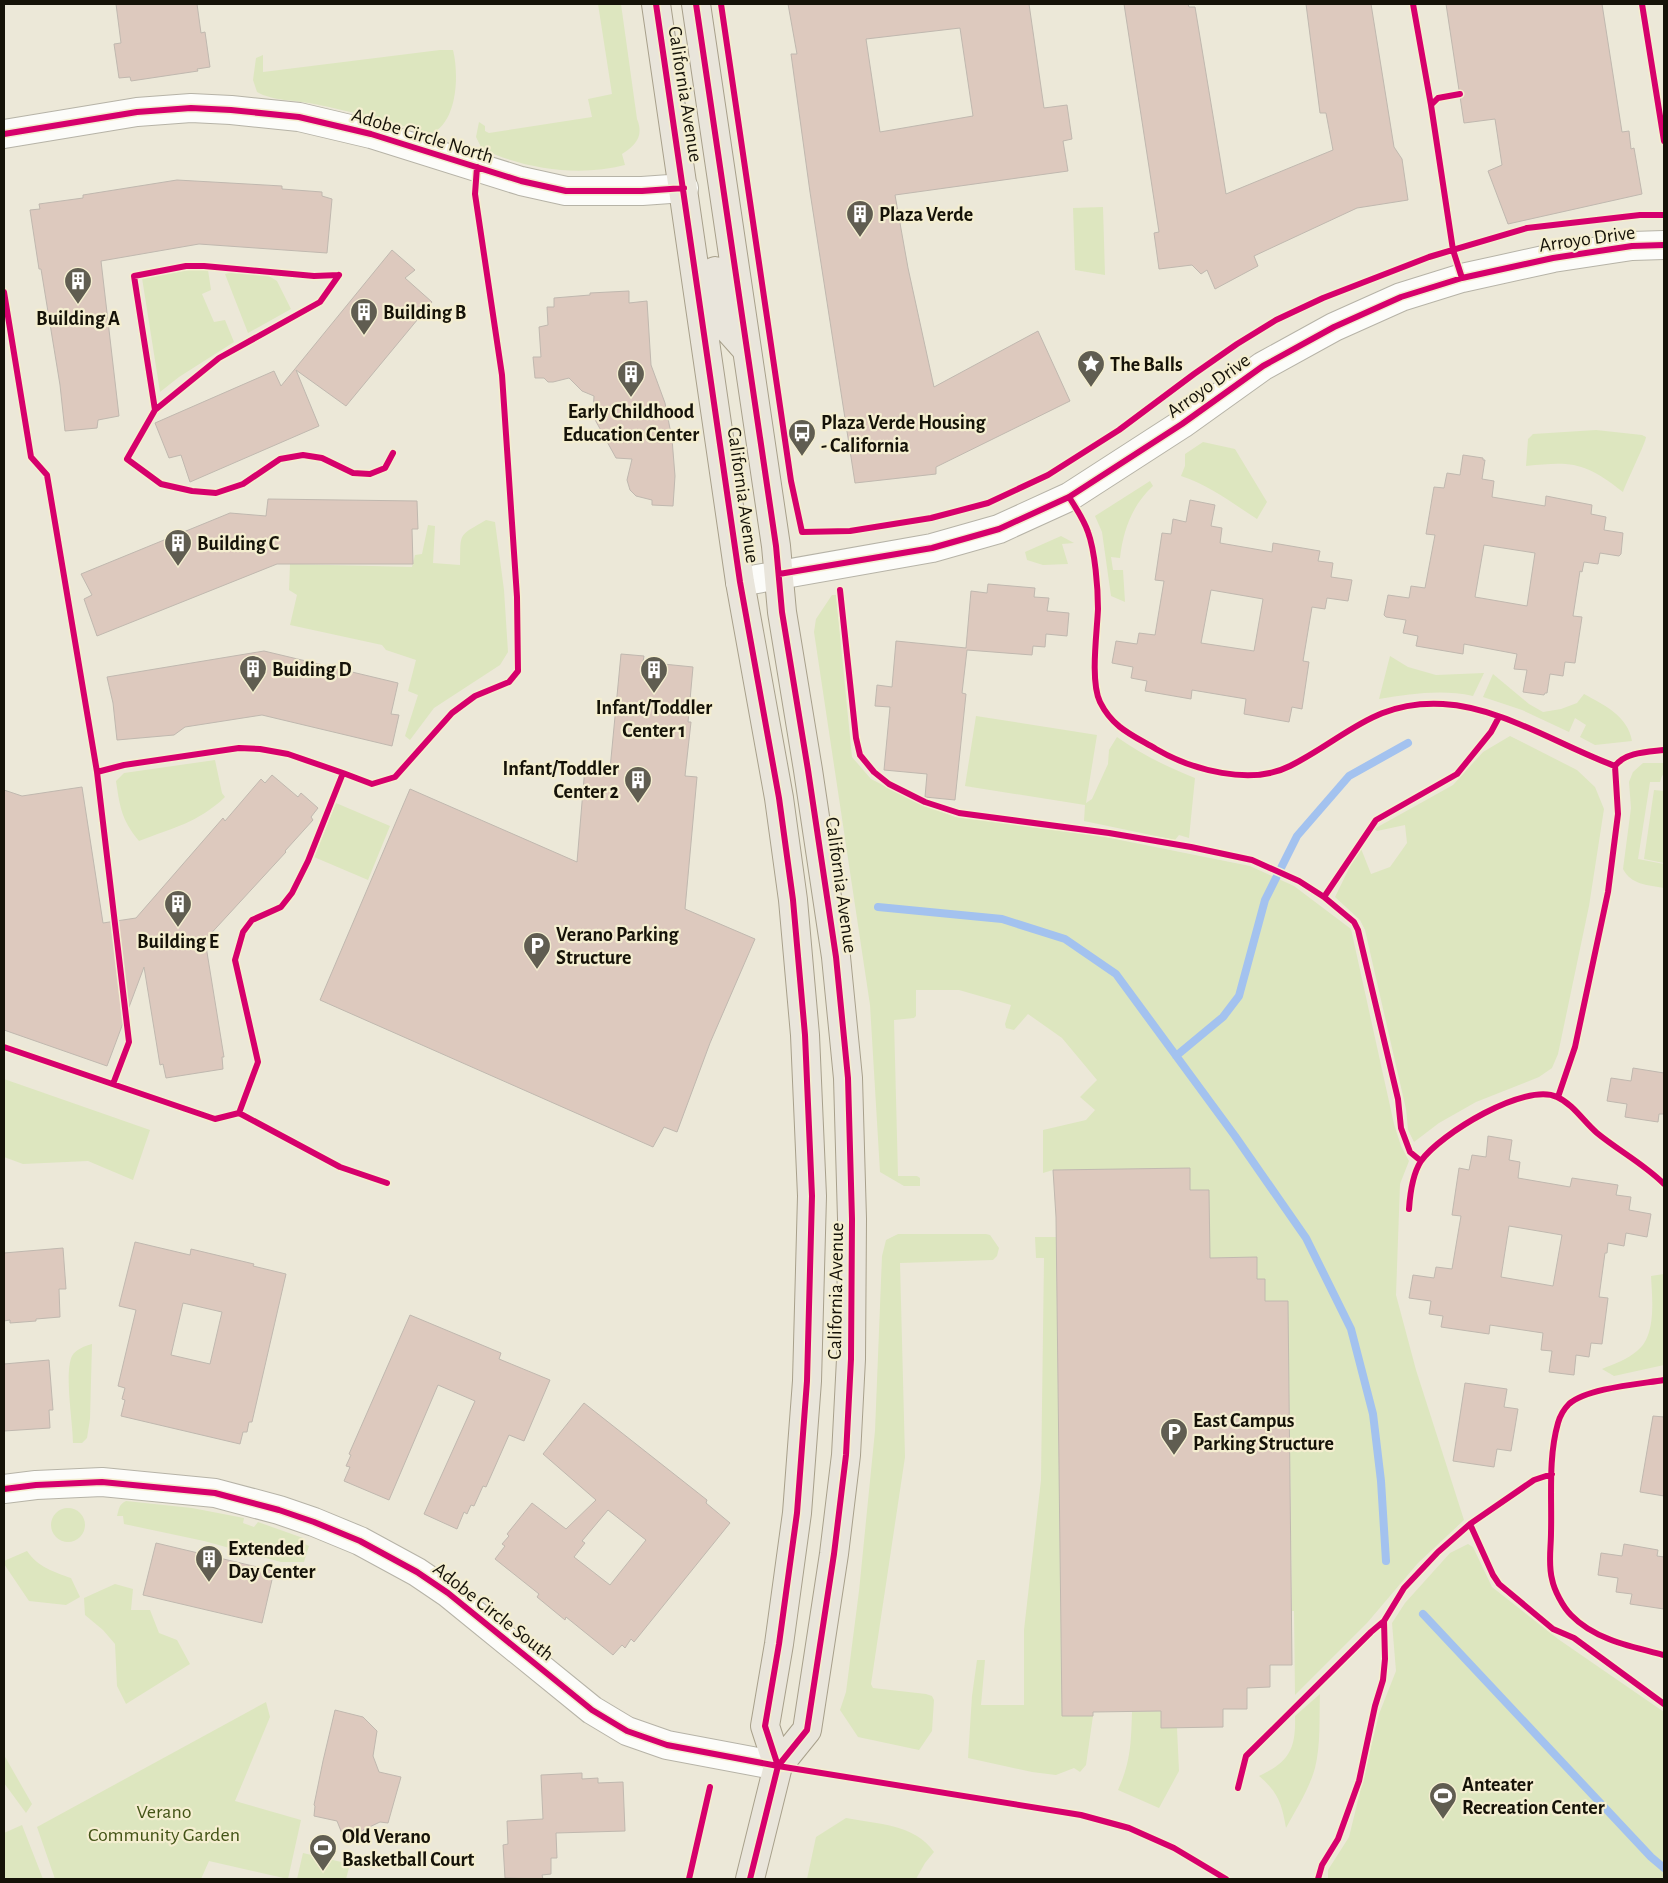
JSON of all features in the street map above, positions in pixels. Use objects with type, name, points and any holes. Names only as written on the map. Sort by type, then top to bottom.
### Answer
[{"type":"main road","name":"California Avenue","points":[[656,4],[740,582],[779,798],[792,900],[805,1035],[812,1196],[806,1381],[797,1514],[766,1726],[778,1766]]},
{"type":"main road","name":"California Avenue","points":[[696,4],[747,350],[782,612],[836,956],[848,1078],[852,1219],[851,1359],[846,1455],[834,1554],[806,1730],[778,1766],[750,1879]]},
{"type":"main road","points":[[684,188],[696,189],[702,197],[722,322],[747,350]]},
{"type":"street","name":"Adobe Circle North","points":[[4,134],[137,112],[191,108],[231,110],[299,117],[371,134],[521,181],[566,191],[684,188]]},
{"type":"street","name":"Arroyo Drive","points":[[740,582],[932,548],[999,529],[1070,497],[1182,424],[1263,366],[1334,327],[1401,297],[1462,278],[1553,258],[1632,246],[1664,245]]},
{"type":"street","name":"Adobe Circle South","points":[[4,1489],[36,1485],[102,1482],[206,1492],[279,1510],[314,1522],[360,1541],[417,1572],[494,1630],[592,1710],[627,1731],[667,1745],[778,1766]]},
{"type":"green space","points":[[598,4],[621,4],[640,130],[635,143],[622,154],[625,165],[589,170],[552,169],[516,162],[482,149],[476,137],[479,122],[485,126],[485,131],[489,133],[592,117],[588,99],[612,94]]},
{"type":"green space","points":[[453,50],[456,84],[447,119],[440,128],[431,134],[344,110],[263,95],[257,92],[253,80],[256,58],[263,55],[263,72]]},
{"type":"green space","points":[[1103,207],[1105,275],[1075,270],[1073,208]]},
{"type":"green space","points":[[189,270],[208,270],[211,290],[202,294],[214,322],[225,320],[234,342],[179,377],[160,392],[142,278]]},
{"type":"green space","points":[[233,272],[267,275],[277,281],[291,309],[248,333],[225,274]]},
{"type":"green space","points":[[1596,430],[1646,437],[1623,492],[1588,469],[1577,466],[1555,464],[1526,466],[1528,439],[1533,434]]},
{"type":"green space","points":[[1203,442],[1235,449],[1267,502],[1257,519],[1211,489],[1181,476],[1185,466],[1185,454]]},
{"type":"green space","points":[[1150,481],[1153,486],[1139,501],[1126,528],[1120,558],[1111,557],[1113,570],[1123,570],[1125,602],[1111,596],[1102,532],[1095,516]]},
{"type":"green space","points":[[486,520],[495,522],[504,590],[508,652],[500,665],[434,708],[410,740],[405,736],[418,695],[408,691],[416,660],[386,650],[382,645],[290,625],[297,595],[289,590],[290,564],[412,567],[415,555],[422,554],[428,525],[435,526],[433,563],[460,565],[460,546],[463,536]]},
{"type":"green space","points":[[1061,536],[1074,543],[1062,544],[1068,564],[1043,565],[1027,560],[1025,552]]},
{"type":"green space","points":[[832,595],[836,595],[852,757],[871,779],[910,799],[955,817],[1075,831],[1250,866],[1294,886],[1351,929],[1394,1124],[1401,1146],[1409,1161],[1400,1184],[1396,1295],[1416,1370],[1464,1520],[1418,1563],[1367,1623],[1295,1695],[1294,1611],[1292,1611],[1288,1301],[1265,1301],[1265,1279],[1257,1279],[1257,1257],[1210,1258],[1209,1190],[1190,1190],[1190,1168],[1053,1170],[1043,1173],[1043,1130],[1086,1120],[1095,1110],[1080,1097],[1097,1080],[1062,1038],[1028,1014],[1014,1030],[1006,1028],[1005,1024],[1011,1005],[959,990],[916,990],[916,1016],[914,1018],[894,1020],[898,1176],[917,1176],[920,1178],[920,1186],[904,1186],[880,1172],[870,1005],[814,632],[816,619]]},
{"type":"green space","points":[[1390,656],[1408,667],[1436,675],[1484,673],[1473,696],[1438,693],[1379,699]]},
{"type":"green space","points":[[1493,674],[1529,704],[1543,712],[1561,709],[1577,703],[1584,694],[1614,712],[1626,725],[1632,741],[1595,745],[1580,737],[1586,725],[1575,718],[1569,732],[1522,710],[1483,697]]},
{"type":"green space","points":[[976,716],[1097,735],[1086,803],[1092,799],[1108,764],[1109,750],[1117,737],[1154,760],[1195,778],[1189,838],[1179,835],[1175,840],[1084,821],[1085,805],[965,786]]},
{"type":"green space","points":[[1510,736],[1577,770],[1595,787],[1604,809],[1589,906],[1558,1054],[1552,1068],[1539,1077],[1476,1102],[1439,1123],[1414,1142],[1408,1130],[1406,1109],[1365,930],[1360,920],[1335,897],[1360,846],[1371,874],[1390,867],[1407,843],[1405,825],[1377,831],[1374,829],[1453,785],[1483,752]]},
{"type":"green space","points":[[215,760],[222,793],[225,797],[195,819],[139,841],[128,826],[122,813],[116,781],[124,773]]},
{"type":"green space","points":[[1643,763],[1664,763],[1664,774],[1660,782],[1650,782],[1638,859],[1664,864],[1664,888],[1636,881],[1626,874],[1623,869],[1631,808],[1629,782],[1633,772]]},
{"type":"green space","points":[[1654,790],[1664,791],[1664,863],[1644,859]]},
{"type":"green space","points":[[336,803],[390,826],[368,880],[314,857]]},
{"type":"green space","points":[[4,1079],[150,1130],[133,1180],[88,1161],[23,1164],[4,1157]]},
{"type":"green space","points":[[898,1234],[986,1234],[990,1235],[999,1248],[997,1256],[993,1260],[900,1263],[905,1457],[871,1684],[873,1688],[932,1696],[934,1700],[932,1731],[919,1750],[858,1737],[840,1710],[846,1692],[859,1591],[875,1431],[882,1256],[886,1240]]},
{"type":"green space","points":[[1035,1237],[1056,1237],[1062,1716],[1093,1716],[1086,1765],[1080,1772],[1074,1768],[1056,1775],[1032,1772],[968,1758],[972,1696],[977,1660],[985,1660],[981,1705],[1024,1705],[1024,1630],[1041,1480],[1044,1258],[1036,1258]]},
{"type":"green space","points":[[1664,1274],[1664,1365],[1614,1376],[1602,1369],[1621,1361],[1637,1351],[1643,1344],[1648,1336],[1652,1316],[1651,1276]]},
{"type":"green space","points":[[92,1344],[90,1419],[87,1438],[82,1443],[73,1443],[69,1385],[70,1364],[72,1356],[76,1351]]},
{"type":"green space","points":[[126,1501],[192,1508],[244,1518],[243,1523],[254,1527],[258,1522],[303,1538],[303,1543],[309,1546],[304,1562],[281,1562],[204,1541],[124,1524],[123,1516],[117,1516],[121,1505]]},
{"type":"green space","points":[[68,1508],[75,1509],[80,1513],[84,1518],[84,1532],[80,1537],[75,1541],[68,1542],[61,1541],[56,1537],[52,1532],[51,1525],[52,1518],[56,1513],[61,1509]]},
{"type":"green space","points":[[1468,1544],[1473,1547],[1492,1587],[1558,1639],[1664,1712],[1664,1879],[1328,1879],[1328,1870],[1349,1837],[1379,1714],[1396,1671],[1392,1623],[1405,1603],[1450,1553]]},
{"type":"green space","points":[[27,1551],[41,1565],[71,1578],[80,1597],[66,1605],[29,1601],[4,1564],[4,1561]]},
{"type":"green space","points":[[115,1584],[133,1589],[131,1610],[150,1610],[159,1633],[177,1640],[190,1664],[126,1704],[117,1686],[115,1644],[103,1630],[85,1615],[84,1598]]},
{"type":"green space","points":[[1320,1694],[1319,1740],[1315,1768],[1306,1792],[1286,1828],[1283,1812],[1275,1793],[1259,1776],[1284,1760],[1292,1746],[1295,1716]]},
{"type":"green space","name":"Verano Community Garden","points":[[266,1702],[270,1717],[235,1801],[301,1820],[288,1879],[209,1861],[201,1879],[55,1879],[37,1827]]},
{"type":"green space","points":[[1161,1711],[1177,1728],[1179,1771],[1159,1808],[1118,1790],[1126,1770],[1130,1752],[1132,1712]]},
{"type":"green space","points":[[4,1755],[32,1804],[26,1813],[4,1783]]},
{"type":"green space","points":[[846,1818],[882,1824],[906,1831],[917,1836],[934,1852],[916,1879],[807,1879],[816,1837]]},
{"type":"green space","points":[[22,1825],[43,1879],[4,1879],[4,1833]]},
{"type":"green space","name":"Old Verano Basketball Court","points":[[303,1853],[350,1864],[346,1879],[297,1879]]},
{"type":"building","points":[[116,4],[197,4],[201,33],[205,32],[210,67],[197,69],[198,71],[131,81],[130,77],[119,78],[114,44],[121,43]]},
{"type":"building","name":"Plaza Verde","points":[[788,4],[1029,4],[1044,108],[1067,105],[1072,139],[1063,141],[1068,171],[895,195],[908,268],[934,387],[1038,331],[1070,401],[936,467],[936,474],[855,483],[810,192],[791,54],[797,54]],"holes":[[[960,28],[973,116],[880,132],[866,39]]]},
{"type":"building","points":[[1124,4],[1188,4],[1189,7],[1195,7],[1226,194],[1333,150],[1326,113],[1320,113],[1306,4],[1371,4],[1394,147],[1402,159],[1408,200],[1357,208],[1254,256],[1258,266],[1215,289],[1207,270],[1201,274],[1192,265],[1159,269],[1154,233],[1159,232]]},
{"type":"building","points":[[1446,4],[1602,4],[1622,132],[1629,131],[1631,149],[1634,148],[1642,194],[1508,224],[1488,171],[1502,165],[1495,119],[1464,123]]},
{"type":"building","name":"Building A","points":[[177,180],[282,186],[282,189],[322,192],[322,196],[332,199],[327,253],[199,244],[101,261],[119,416],[98,420],[97,428],[65,431],[60,385],[30,210],[40,209],[39,204],[83,198],[83,195]]},
{"type":"building","name":"Building B","points":[[392,250],[415,270],[405,278],[432,302],[346,406],[296,370],[319,426],[190,482],[181,455],[169,458],[155,423],[274,371],[281,386]]},
{"type":"building","name":"Early Childhood Education Center","points":[[629,291],[629,303],[647,301],[651,365],[665,403],[672,439],[675,476],[673,506],[652,505],[652,500],[636,496],[630,490],[627,480],[632,459],[616,458],[593,416],[594,396],[582,391],[569,378],[548,382],[544,378],[535,378],[533,357],[541,357],[539,327],[548,325],[547,307],[554,307],[554,298],[590,295],[590,293]]},
{"type":"building","points":[[1463,455],[1483,458],[1485,460],[1482,479],[1494,481],[1492,497],[1545,506],[1546,496],[1592,505],[1591,514],[1606,517],[1604,530],[1623,533],[1621,554],[1619,556],[1600,553],[1598,564],[1584,562],[1582,572],[1580,571],[1573,616],[1582,617],[1575,663],[1565,662],[1563,676],[1550,674],[1547,693],[1544,695],[1523,692],[1527,670],[1514,669],[1517,654],[1464,644],[1463,654],[1416,646],[1418,636],[1403,633],[1406,620],[1386,617],[1384,615],[1388,595],[1409,598],[1411,586],[1425,588],[1435,535],[1426,534],[1434,487],[1444,488],[1447,473],[1460,475]],"holes":[[[1484,545],[1535,553],[1527,606],[1475,597]]]},
{"type":"building","name":"Building C","points":[[268,499],[417,501],[418,529],[412,529],[413,564],[277,564],[97,636],[84,599],[92,595],[81,574],[230,513],[266,516]]},
{"type":"building","points":[[1190,500],[1215,505],[1211,526],[1222,528],[1220,543],[1272,552],[1273,543],[1320,551],[1318,561],[1333,563],[1331,577],[1352,580],[1348,601],[1327,598],[1325,609],[1312,607],[1303,661],[1309,662],[1302,709],[1292,707],[1289,722],[1244,714],[1246,699],[1192,690],[1191,699],[1145,691],[1147,681],[1131,678],[1133,667],[1112,663],[1116,641],[1137,644],[1139,633],[1155,635],[1164,581],[1155,580],[1162,533],[1171,534],[1173,519],[1186,522]],"holes":[[[1211,590],[1263,599],[1254,651],[1201,643]]]},
{"type":"building","points":[[988,584],[1035,588],[1034,597],[1049,598],[1047,611],[1069,613],[1067,636],[1046,634],[1045,647],[1033,646],[1032,655],[967,650],[962,693],[966,694],[955,800],[925,797],[927,774],[884,770],[890,707],[875,706],[877,685],[892,687],[896,641],[966,648],[971,591],[987,593]]},
{"type":"building","name":"Buiding D","points":[[264,651],[398,683],[391,714],[399,715],[392,746],[262,715],[185,727],[174,735],[117,740],[113,703],[107,677]]},
{"type":"building","name":"Verano Parking Structure","points":[[621,654],[644,656],[643,662],[693,667],[688,722],[691,722],[685,776],[697,777],[685,909],[755,939],[710,1043],[677,1132],[664,1127],[653,1147],[320,1000],[410,789],[577,862],[585,767],[610,769]]},
{"type":"building","points":[[272,775],[298,797],[301,793],[318,808],[311,817],[313,820],[286,852],[205,940],[224,1057],[222,1057],[223,1069],[166,1078],[163,1064],[160,1065],[144,967],[107,1066],[4,1030],[4,790],[22,796],[82,787],[103,923],[136,918],[223,818],[225,821],[261,779],[265,783]]},
{"type":"building","points":[[1633,1068],[1664,1073],[1664,1114],[1659,1114],[1658,1122],[1625,1117],[1627,1104],[1607,1101],[1611,1078],[1631,1081]]},
{"type":"building","points":[[1488,1136],[1512,1140],[1509,1160],[1520,1162],[1518,1178],[1570,1187],[1572,1178],[1618,1185],[1616,1195],[1631,1197],[1629,1210],[1651,1214],[1647,1237],[1626,1233],[1624,1246],[1608,1243],[1599,1297],[1608,1298],[1602,1344],[1591,1343],[1589,1357],[1576,1355],[1574,1375],[1549,1372],[1552,1351],[1541,1350],[1543,1333],[1490,1325],[1489,1334],[1441,1327],[1443,1316],[1429,1314],[1431,1301],[1409,1298],[1413,1275],[1434,1278],[1436,1267],[1452,1269],[1461,1216],[1452,1215],[1459,1168],[1469,1170],[1472,1155],[1486,1157]],"holes":[[[1509,1226],[1562,1235],[1553,1286],[1501,1277]]]},
{"type":"building","name":"East Campus Parking Structure","points":[[1190,1168],[1190,1190],[1209,1190],[1210,1258],[1257,1257],[1257,1279],[1265,1279],[1265,1301],[1288,1301],[1292,1665],[1270,1665],[1270,1687],[1247,1688],[1247,1709],[1223,1709],[1223,1727],[1161,1728],[1161,1711],[1093,1712],[1093,1716],[1062,1716],[1056,1217],[1053,1170]]},
{"type":"building","points":[[135,1242],[190,1255],[191,1249],[254,1264],[253,1266],[286,1274],[252,1422],[249,1422],[247,1432],[243,1432],[240,1444],[121,1416],[125,1400],[122,1399],[125,1388],[118,1386],[136,1310],[119,1306]],"holes":[[[183,1303],[222,1312],[210,1364],[171,1355]]]},
{"type":"building","points":[[63,1248],[66,1289],[59,1289],[60,1317],[10,1323],[10,1320],[4,1321],[4,1253]]},
{"type":"building","points":[[410,1315],[501,1353],[499,1359],[550,1380],[524,1441],[509,1435],[486,1487],[483,1486],[474,1506],[471,1505],[467,1514],[464,1512],[457,1529],[424,1514],[475,1401],[438,1385],[389,1500],[344,1481],[350,1467],[346,1466],[351,1455],[349,1454]]},
{"type":"building","points":[[49,1360],[53,1410],[49,1410],[50,1428],[4,1431],[4,1364]]},
{"type":"building","points":[[1465,1383],[1507,1389],[1504,1407],[1518,1409],[1511,1451],[1497,1449],[1494,1467],[1453,1461]]},
{"type":"building","points":[[584,1403],[707,1500],[706,1503],[730,1523],[634,1642],[631,1639],[625,1648],[622,1645],[613,1655],[566,1617],[565,1620],[537,1597],[539,1594],[495,1559],[505,1546],[502,1544],[509,1536],[507,1534],[532,1503],[566,1529],[596,1500],[543,1454]],"holes":[[[608,1510],[646,1540],[610,1585],[574,1557],[585,1543],[582,1541]]]},
{"type":"building","points":[[1653,1416],[1664,1417],[1664,1496],[1640,1492]]},
{"type":"building","name":"Extended Day Center","points":[[156,1543],[274,1571],[262,1623],[143,1595]]},
{"type":"building","points":[[1624,1544],[1658,1550],[1657,1556],[1664,1557],[1664,1609],[1630,1604],[1632,1594],[1616,1592],[1618,1578],[1598,1575],[1601,1553],[1622,1556]]},
{"type":"building","points":[[335,1710],[363,1717],[377,1731],[373,1756],[379,1772],[401,1777],[388,1823],[380,1822],[363,1830],[362,1840],[343,1836],[337,1821],[314,1816],[314,1805]]},
{"type":"building","points":[[582,1773],[582,1779],[598,1778],[598,1783],[623,1782],[625,1831],[556,1833],[557,1858],[551,1858],[551,1874],[542,1875],[543,1879],[505,1878],[503,1845],[508,1844],[507,1821],[543,1819],[541,1775]]},
{"type":"waterway","points":[[1176,1056],[1223,1017],[1239,996],[1265,900],[1297,836],[1349,776],[1408,743]]},
{"type":"waterway","points":[[878,907],[1002,919],[1065,939],[1116,974],[1235,1136],[1306,1238],[1351,1329],[1373,1414],[1381,1481],[1386,1561]]},
{"type":"waterway","points":[[1423,1614],[1651,1857],[1664,1868]]},
{"type":"cycle path","points":[[656,4],[740,582],[779,798],[793,900],[805,1035],[812,1196],[807,1381],[797,1513],[779,1644],[765,1726],[778,1766]]},
{"type":"cycle path","points":[[696,4],[776,546],[782,612],[836,957],[848,1078],[852,1219],[851,1359],[846,1455],[834,1554],[807,1730],[778,1766],[750,1879]]},
{"type":"cycle path","points":[[721,4],[791,481],[802,532],[850,531],[931,518],[988,503],[1048,475],[1119,430],[1194,374],[1276,320],[1323,298],[1429,257],[1527,228],[1640,215],[1664,215]]},
{"type":"cycle path","points":[[1413,4],[1431,105]]},
{"type":"cycle path","points":[[1642,4],[1664,141]]},
{"type":"cycle path","points":[[1460,94],[1438,98],[1431,105],[1453,250],[1462,278]]},
{"type":"cycle path","points":[[4,134],[137,112],[191,108],[231,110],[299,117],[371,134],[521,181],[566,191],[642,191],[684,188]]},
{"type":"cycle path","points":[[343,773],[372,784],[395,777],[452,713],[475,696],[509,682],[518,671],[517,597],[502,375],[475,194],[477,167]]},
{"type":"cycle path","points":[[779,574],[932,548],[999,529],[1069,497],[1182,424],[1263,366],[1334,327],[1401,297],[1462,278],[1553,258],[1632,246],[1664,245]]},
{"type":"cycle path","points":[[155,410],[134,276],[186,266],[314,276],[339,275]]},
{"type":"cycle path","points":[[339,275],[320,302],[219,358],[155,410],[127,459],[161,484],[192,491],[216,493],[243,484],[280,459],[303,455],[322,458],[353,473],[370,474],[385,468],[393,453]]},
{"type":"cycle path","points":[[4,292],[31,457],[47,475],[97,772],[129,1042],[113,1084]]},
{"type":"cycle path","points":[[1069,497],[1086,528],[1094,559],[1098,609],[1095,682],[1100,702],[1117,725],[1170,757],[1222,773],[1258,775],[1275,772],[1310,755],[1379,714],[1419,704],[1443,704],[1487,712],[1615,766]]},
{"type":"cycle path","points":[[840,590],[856,738],[860,755],[874,772],[889,784],[925,802],[959,813],[1109,833],[1252,860],[1299,881],[1324,897],[1354,922],[1358,930],[1398,1099],[1401,1128],[1410,1152],[1421,1161]]},
{"type":"cycle path","points":[[1324,897],[1376,820],[1457,774],[1491,732],[1499,717]]},
{"type":"cycle path","points":[[4,1047],[215,1119],[239,1113],[258,1062],[235,960],[243,932],[252,920],[281,907],[292,893],[308,861],[343,773],[288,754],[260,749],[239,748],[124,765],[97,772]]},
{"type":"cycle path","points":[[1558,1097],[1575,1047],[1608,892],[1618,814],[1615,766],[1631,755],[1664,750]]},
{"type":"cycle path","points":[[1409,1209],[1415,1172],[1421,1161],[1431,1150],[1464,1125],[1484,1113],[1525,1097],[1543,1094],[1563,1100],[1597,1133],[1664,1184]]},
{"type":"cycle path","points":[[239,1113],[340,1167],[387,1183]]},
{"type":"cycle path","points":[[1664,1380],[1601,1390],[1577,1399],[1564,1410],[1558,1423],[1553,1450],[1550,1562],[1553,1583],[1559,1598],[1568,1612],[1581,1624],[1603,1637],[1664,1655]]},
{"type":"cycle path","points":[[1318,1879],[1322,1865],[1338,1839],[1359,1781],[1375,1706],[1383,1680],[1385,1659],[1384,1621],[1404,1588],[1438,1552],[1470,1524],[1534,1480],[1552,1474]]},
{"type":"cycle path","points":[[4,1489],[36,1485],[102,1482],[215,1493],[279,1510],[360,1541],[417,1572],[448,1593],[592,1710],[627,1731],[667,1745],[778,1766],[1081,1815],[1129,1828],[1174,1848],[1226,1879]]},
{"type":"cycle path","points":[[1470,1524],[1499,1584],[1553,1629],[1574,1638],[1664,1704]]},
{"type":"cycle path","points":[[1238,1788],[1246,1756],[1384,1621]]},
{"type":"cycle path","points":[[689,1879],[710,1787]]},
{"type":"place","name":"Plaza Verde","points":[[860,238]]},
{"type":"place","name":"Building A","points":[[78,305]]},
{"type":"place","name":"Building B","points":[[364,336]]},
{"type":"place","name":"The Balls","points":[[1091,388]]},
{"type":"place","name":"Early Childhood Education Center","points":[[631,398]]},
{"type":"place","name":"Plaza Verde Housing - California","points":[[802,457]]},
{"type":"place","name":"Building C","points":[[178,567]]},
{"type":"place","name":"Buiding D","points":[[253,693]]},
{"type":"place","name":"Infant/Toddler Center 1","points":[[654,694]]},
{"type":"place","name":"Infant/Toddler Center 2","points":[[638,804]]},
{"type":"place","name":"Building E","points":[[178,928]]},
{"type":"place","name":"Verano Parking Structure","points":[[537,970]]},
{"type":"place","name":"East Campus Parking Structure","points":[[1174,1456]]},
{"type":"place","name":"Extended Day Center","points":[[209,1583]]},
{"type":"place","name":"Anteater Recreation Center","points":[[1443,1820]]},
{"type":"place","name":"Old Verano Basketball Court","points":[[323,1872]]}]
